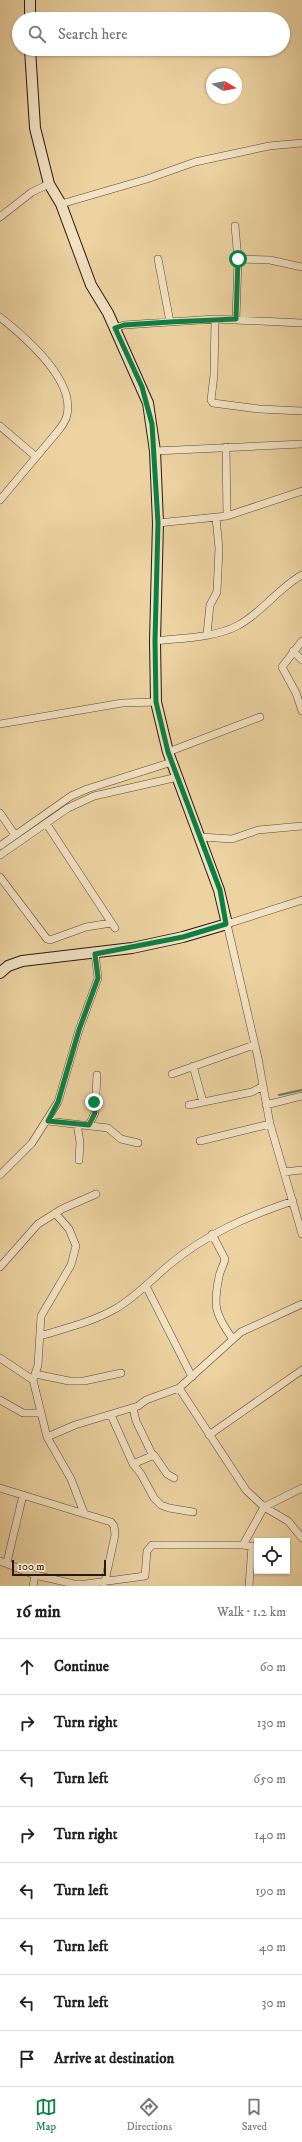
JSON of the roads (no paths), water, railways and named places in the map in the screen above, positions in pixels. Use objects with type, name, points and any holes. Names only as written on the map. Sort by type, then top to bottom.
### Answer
[{"type":"street","points":[[30,0],[30,12]]},
{"type":"street","points":[[30,56],[35,128],[49,184],[61,204],[90,285],[115,328],[148,403],[154,451],[158,523],[155,641],[156,702],[168,752],[220,890],[226,924],[254,1045],[270,1124],[302,1234]]},
{"type":"street","points":[[61,204],[146,180],[195,162],[269,146],[302,143]]},
{"type":"street","points":[[0,217],[32,192],[49,184]]},
{"type":"street","points":[[235,226],[238,259],[236,319]]},
{"type":"street","points":[[158,259],[170,322]]},
{"type":"street","points":[[238,259],[270,260],[302,267]]},
{"type":"street","points":[[0,317],[18,331],[54,370],[63,387],[68,404],[65,420],[0,500]]},
{"type":"street","points":[[115,328],[124,325],[215,319],[302,323]]},
{"type":"street","points":[[215,319],[211,400],[213,404],[259,409],[302,411]]},
{"type":"street","points":[[0,426],[35,456]]},
{"type":"street","points":[[154,451],[302,444]]},
{"type":"street","points":[[226,447],[227,516]]},
{"type":"street","points":[[158,523],[227,516],[302,491]]},
{"type":"street","points":[[207,634],[210,605],[218,592],[219,548],[216,518]]},
{"type":"street","points":[[155,641],[223,632],[237,626],[291,581],[302,575]]},
{"type":"street","points":[[302,641],[282,667],[296,693],[302,711]]},
{"type":"street","points":[[293,651],[302,660]]},
{"type":"street","points":[[0,724],[122,703],[156,702]]},
{"type":"street","points":[[168,752],[260,718]]},
{"type":"street","points":[[0,846],[71,796],[87,789],[172,762]]},
{"type":"street","points":[[0,855],[68,808],[94,796],[178,777]]},
{"type":"street","points":[[0,813],[15,835]]},
{"type":"street","points":[[0,877],[46,939],[50,940],[92,925],[113,926],[46,823]]},
{"type":"street","points":[[201,837],[232,839],[258,830],[302,826]]},
{"type":"street","points":[[0,973],[8,966],[22,961],[95,954],[183,937],[302,900]]},
{"type":"street","points":[[0,1175],[21,1156],[48,1121],[58,1102],[79,1030],[98,978],[95,954]]},
{"type":"street","points":[[172,1074],[254,1045]]},
{"type":"street","points":[[193,1066],[203,1102]]},
{"type":"street","points":[[89,1125],[95,1113],[97,1075]]},
{"type":"street","points":[[189,1105],[252,1092],[263,1086]]},
{"type":"street","points":[[266,1105],[302,1096]]},
{"type":"street","points":[[48,1121],[108,1128],[121,1139],[138,1143]]},
{"type":"street","points":[[77,1124],[80,1142],[79,1160]]},
{"type":"street","points":[[200,1141],[270,1124]]},
{"type":"street","points":[[284,1172],[302,1170]]},
{"type":"street","points":[[0,1267],[38,1224],[62,1209],[96,1194]]},
{"type":"street","points":[[40,1336],[96,1318],[135,1296],[170,1264],[212,1234],[263,1211],[293,1202]]},
{"type":"street","points":[[55,1213],[69,1229],[76,1246],[70,1265],[41,1316],[40,1336],[34,1377],[46,1437],[71,1479],[84,1513]]},
{"type":"street","points":[[212,1234],[225,1259],[218,1282],[215,1308],[220,1320],[232,1338]]},
{"type":"street","points":[[146,1286],[192,1377]]},
{"type":"street","points":[[46,1437],[75,1425],[132,1408],[146,1400],[178,1388],[192,1377],[232,1338],[241,1332],[302,1304]]},
{"type":"street","points":[[0,1358],[34,1377],[84,1381],[121,1373]]},
{"type":"street","points":[[209,1435],[302,1370]]},
{"type":"street","points":[[178,1388],[246,1490],[264,1507],[288,1521],[302,1538]]},
{"type":"street","points":[[0,1400],[23,1412],[41,1413]]},
{"type":"street","points":[[132,1408],[136,1421],[153,1456],[157,1457],[167,1474],[174,1478]]},
{"type":"street","points":[[111,1415],[134,1464],[141,1474],[148,1489],[161,1505],[193,1512]]},
{"type":"street","points":[[134,1464],[153,1456]]},
{"type":"street","points":[[0,1488],[111,1522],[114,1526],[115,1535],[104,1584]]},
{"type":"street","points":[[244,1545],[264,1507],[302,1488]]},
{"type":"street","points":[[23,1495],[3,1561],[35,1575],[74,1584],[104,1584],[145,1576],[147,1550],[152,1545],[254,1546]]},
{"type":"street","points":[[249,1586],[254,1553]]},
{"type":"street","points":[[33,1586],[35,1575]]},
{"type":"waterway","points":[[279,1095],[302,1090]]}]
